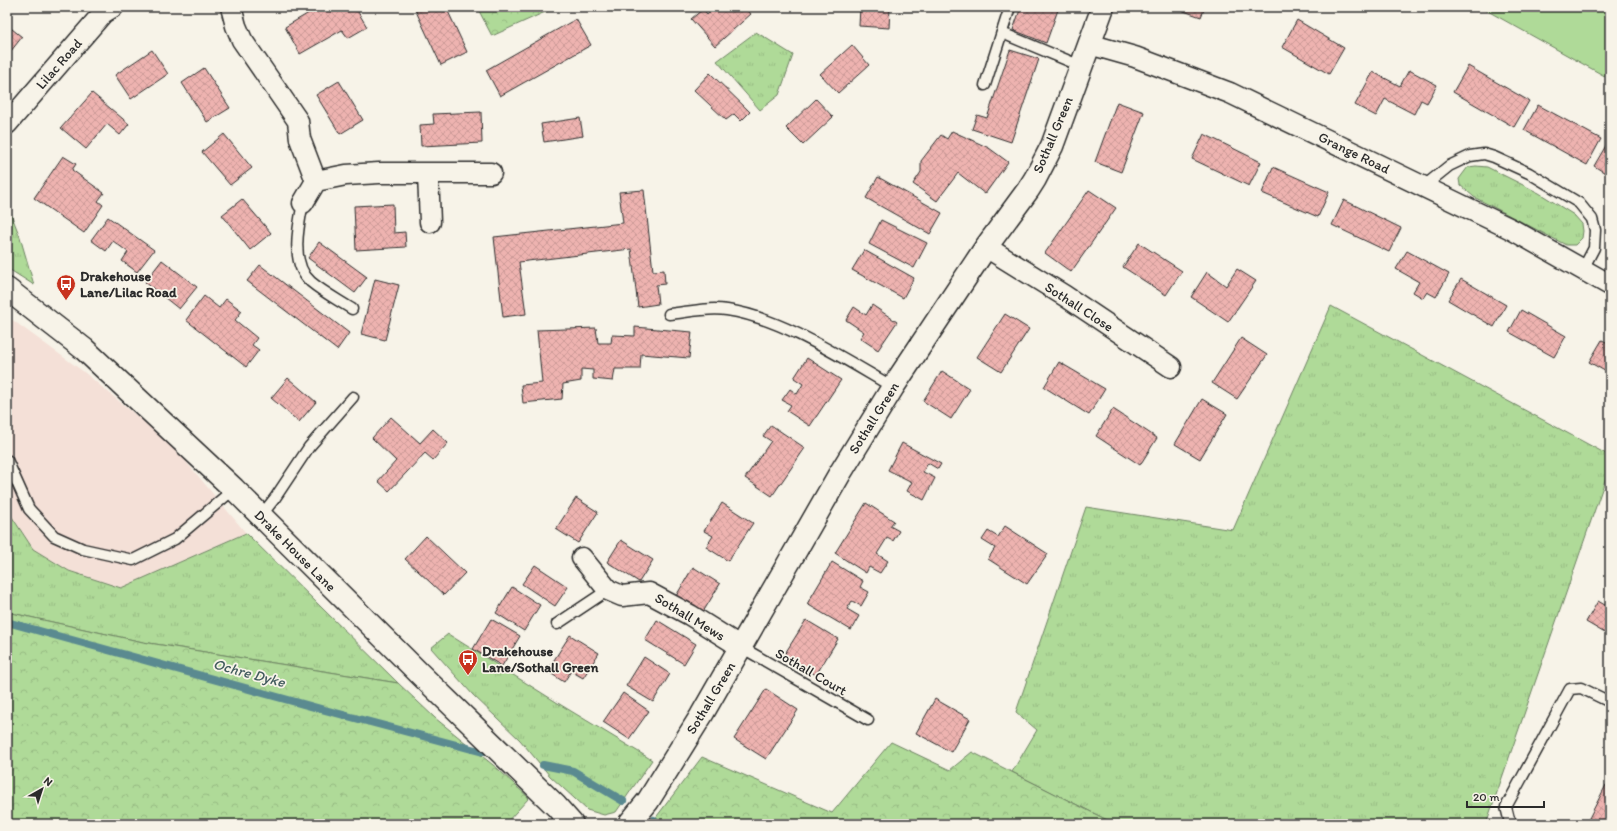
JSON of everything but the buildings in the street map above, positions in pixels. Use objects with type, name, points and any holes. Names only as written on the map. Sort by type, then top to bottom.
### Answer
[{"type":"street","points":[[231,7],[242,40],[298,121],[300,140],[316,181]]},
{"type":"street","name":"Sothall Green","points":[[629,824],[648,801],[701,716],[839,475],[893,387],[986,247],[1028,190],[1052,146],[1103,7]]},
{"type":"street","name":"Lilac Road","points":[[7,124],[105,9]]},
{"type":"street","name":"Grange Road","points":[[1089,44],[1135,57],[1230,93],[1511,229],[1610,285]]},
{"type":"street","points":[[303,203],[316,181],[346,175],[379,173],[491,173]]},
{"type":"street","points":[[428,174],[430,222]]},
{"type":"street","name":"Sothall Close","points":[[986,247],[1065,296],[1171,367]]},
{"type":"street","name":"Drake House Lane","points":[[7,289],[84,349],[234,489],[260,517],[556,806],[572,824]]},
{"type":"street","points":[[582,558],[608,590]]},
{"type":"street","name":"Sothall Mews","points":[[608,590],[622,596],[649,593],[690,615],[741,647]]},
{"type":"lane","points":[[985,85],[1010,7]]},
{"type":"lane","points":[[1002,33],[1081,66]]},
{"type":"lane","points":[[1423,187],[1449,166],[1470,156],[1484,154],[1494,157],[1530,174],[1579,203],[1592,219],[1595,230],[1594,248],[1583,270]]},
{"type":"lane","points":[[303,203],[297,228],[298,262],[310,281],[352,309]]},
{"type":"lane","points":[[669,314],[706,309],[726,310],[773,322],[819,345],[893,387]]},
{"type":"lane","points":[[260,517],[275,498],[309,447],[353,396]]},
{"type":"lane","points":[[7,460],[29,509],[54,536],[83,549],[133,560],[175,540],[234,489]]},
{"type":"lane","points":[[557,624],[608,590]]},
{"type":"lane","name":"Sothall Court","points":[[741,647],[868,720]]},
{"type":"lane","points":[[1513,824],[1508,819],[1506,807],[1570,689],[1581,688],[1610,702]]},
{"type":"shaded area","points":[[7,316],[84,372],[172,445],[246,533],[121,588],[69,571],[33,549],[7,511]]},
{"type":"green space","points":[[477,7],[553,7],[554,8],[492,36]]},
{"type":"green space","points":[[1481,7],[1610,7],[1610,79],[1493,14]]},
{"type":"green space","points":[[756,32],[793,55],[779,95],[760,110],[717,61]]},
{"type":"green space","points":[[1468,167],[1487,167],[1539,193],[1574,215],[1582,224],[1582,238],[1575,245],[1566,245],[1474,197],[1460,185],[1459,179]]},
{"type":"green space","points":[[7,204],[20,237],[34,285],[7,268]]},
{"type":"green space","points":[[1331,306],[1610,456],[1610,466],[1486,824],[1115,824],[1012,772],[1037,730],[1016,712],[1086,507],[1233,530]]},
{"type":"green space","points":[[7,511],[33,549],[69,571],[121,588],[246,533],[398,683],[143,642],[7,612]]},
{"type":"green space","points":[[7,612],[143,642],[398,683],[435,718],[498,769],[529,798],[505,824],[141,824],[135,822],[7,824]]},
{"type":"green space","points":[[448,634],[652,760],[616,812],[604,815],[587,810],[550,776],[520,740],[473,695],[431,648]]},
{"type":"green space","points":[[891,742],[950,770],[972,752],[1115,824],[661,824],[654,820],[702,757],[832,813]]},
{"type":"waterway","name":"Ochre Dyke","points":[[7,622],[483,752]]},
{"type":"waterway","name":"Ochre Dyke","points":[[543,765],[573,771],[623,801]]},
{"type":"waterway","name":"Ochre Dyke","points":[[654,820],[660,824]]},
{"type":"place","name":"Drakehouse Lane/Lilac Road","points":[[66,301]]},
{"type":"place","name":"Drakehouse Lane/Sothall Green","points":[[468,676]]}]
